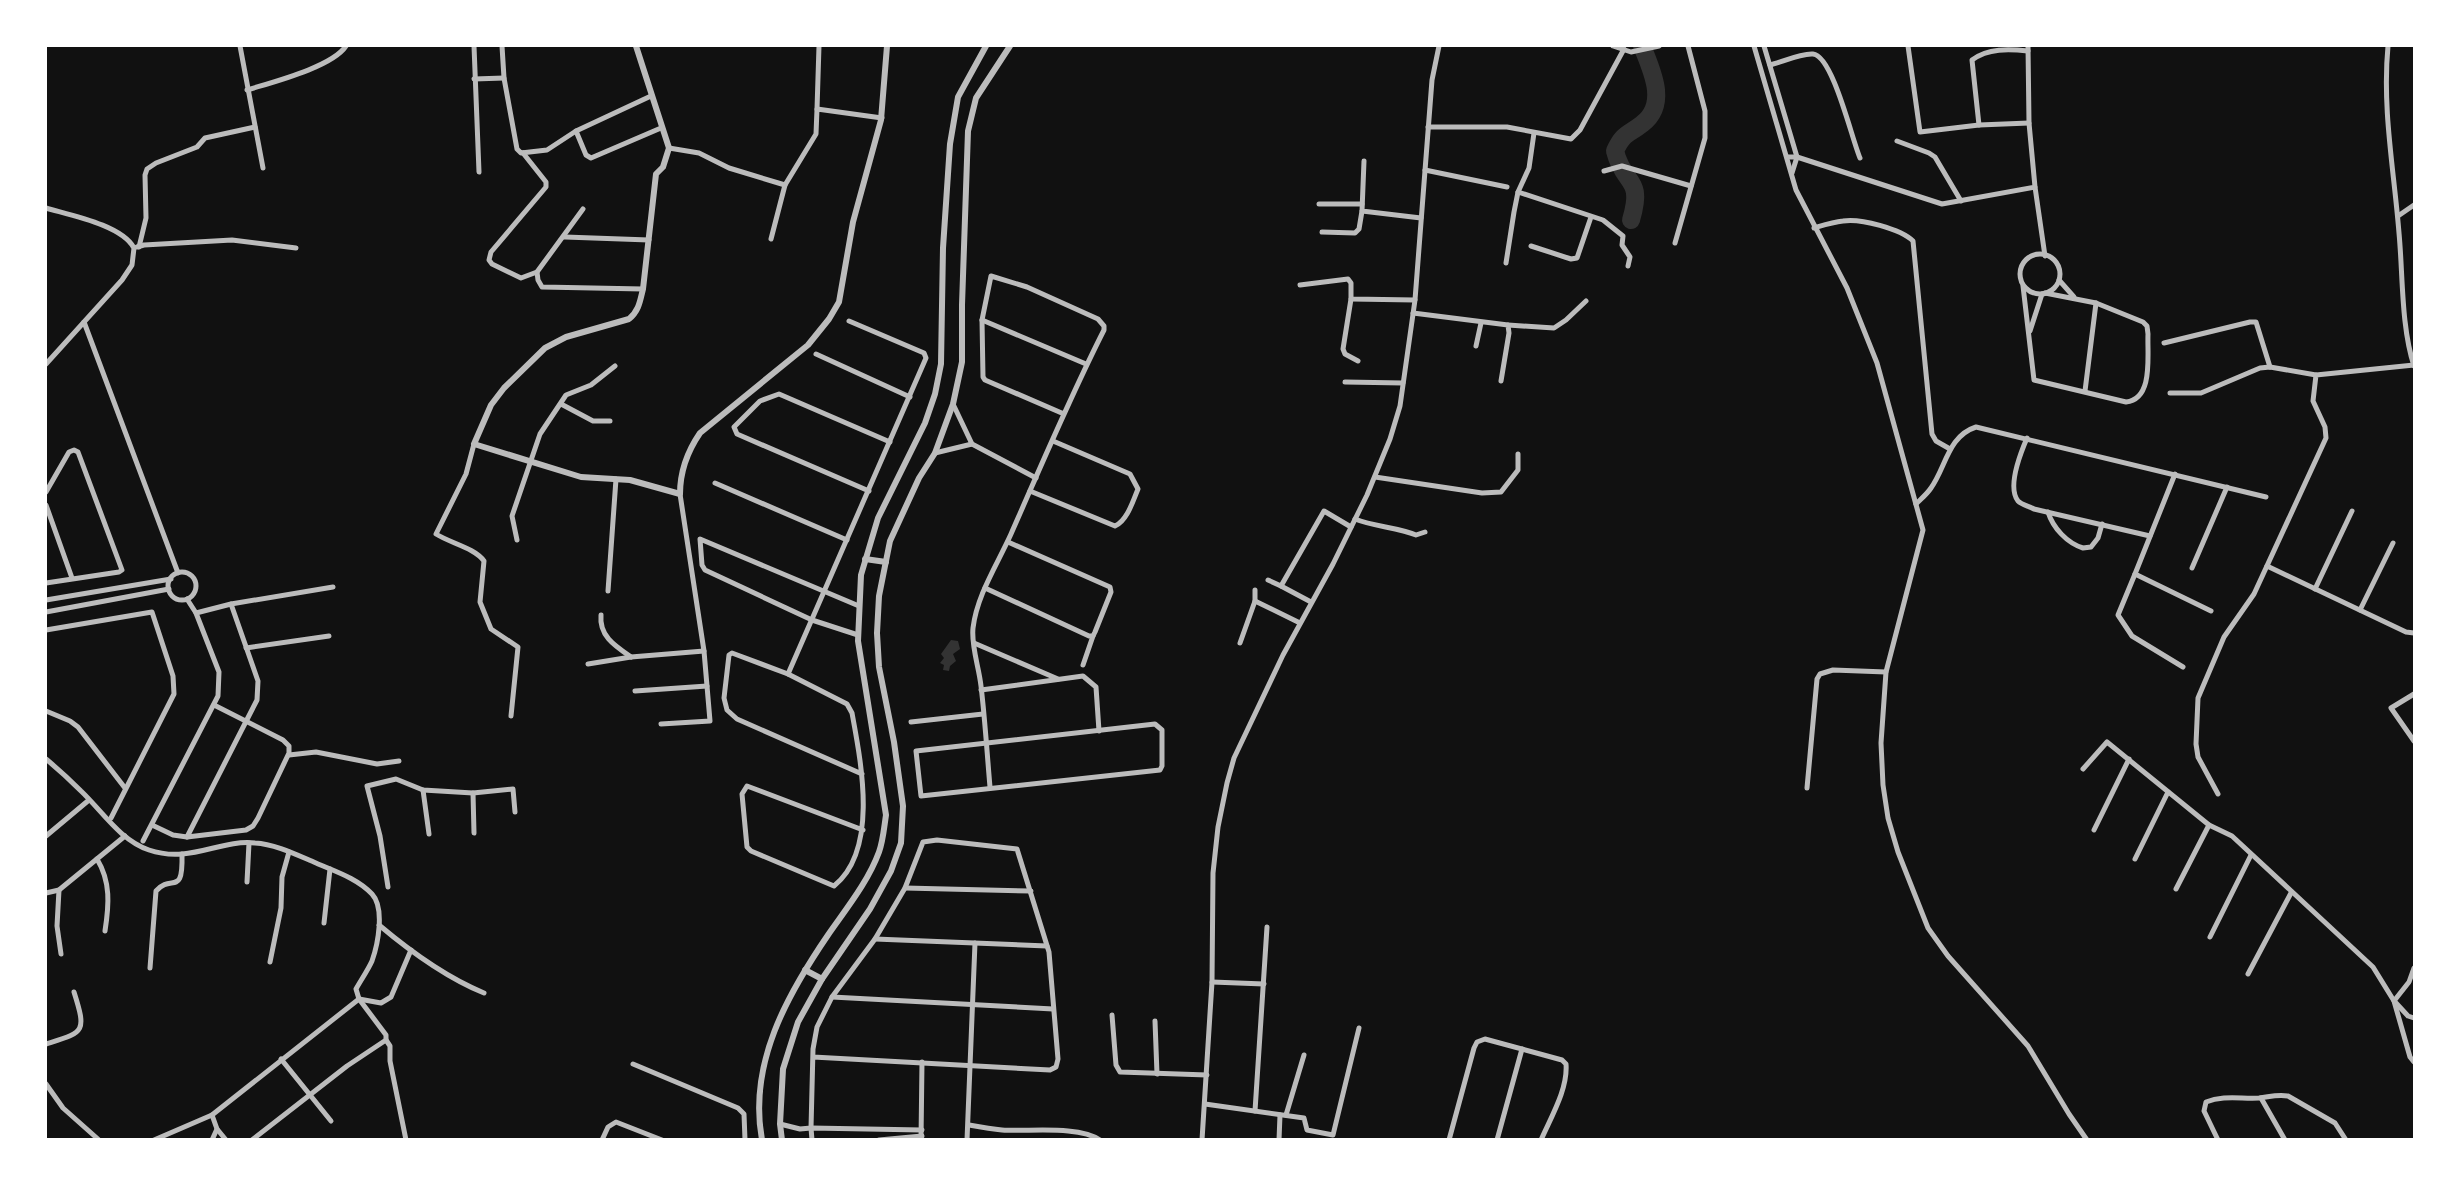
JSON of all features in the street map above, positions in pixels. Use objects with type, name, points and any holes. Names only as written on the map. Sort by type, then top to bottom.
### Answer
[{"type":"street","points":[[240,46],[263,168]]},
{"type":"street","points":[[247,90],[299,74],[341,54],[346,46]]},
{"type":"street","points":[[474,46],[479,172]]},
{"type":"street","points":[[502,46],[504,78],[517,149],[547,181],[546,187],[491,252],[489,260],[521,278],[537,272],[583,209]]},
{"type":"street","points":[[511,716],[517,647],[492,629],[480,602],[484,561],[477,554],[436,534],[466,474],[474,444],[491,405],[504,388],[536,356],[566,337],[629,319],[635,314],[643,289],[656,174],[663,167],[669,148],[636,46]]},
{"type":"street","points":[[771,239],[785,185],[816,134],[819,46]]},
{"type":"street","points":[[660,724],[710,721],[704,651],[680,494],[682,470],[688,450],[699,433],[808,345],[839,302],[853,222],[882,118],[887,46]]},
{"type":"street","points":[[762,1139],[762,1068],[775,1028],[791,993],[866,878],[879,852],[884,831],[884,804],[858,635],[861,575],[878,518],[925,423],[935,394],[941,364],[943,248],[950,148],[958,97],[986,46]]},
{"type":"street","points":[[782,1139],[780,1124],[783,1069],[798,1022],[822,979],[876,899],[891,871],[902,834],[903,806],[879,667],[879,596],[890,541],[919,478],[935,453],[953,404],[962,362],[961,305],[968,131],[976,99],[1010,46]]},
{"type":"street","points":[[1202,1139],[1212,982],[1213,873],[1218,827],[1227,783],[1234,758],[1375,477],[1400,406],[1415,300],[1432,80],[1439,46]]},
{"type":"street","points":[[1613,46],[1628,50],[1659,46]]},
{"type":"street","points":[[1675,243],[1705,138],[1705,111],[1688,46]]},
{"type":"street","points":[[1754,46],[1796,190],[1847,288],[1868,340],[1923,530],[1886,672],[1881,743],[1888,818],[1898,852],[1928,928],[1948,956],[2028,1046],[2087,1139]]},
{"type":"street","points":[[1764,46],[1797,157],[1792,173]]},
{"type":"street","points":[[1908,46],[1918,131],[2029,123]]},
{"type":"street","points":[[2170,393],[2201,393],[2260,368],[2270,367],[2316,376],[2414,365],[2389,151],[2386,96],[2388,46]]},
{"type":"street","points":[[1979,125],[1972,60],[1986,53],[2028,48],[2029,123],[2045,256]]},
{"type":"street","points":[[1428,127],[1507,127],[1565,139],[1575,136],[1628,50]]},
{"type":"street","points":[[1770,65],[1812,54],[1821,59],[1836,86],[1860,158]]},
{"type":"street","points":[[474,79],[504,78]]},
{"type":"street","points":[[523,153],[547,150],[576,131],[651,96]]},
{"type":"street","points":[[817,109],[882,118]]},
{"type":"street","points":[[46,364],[132,265],[146,218],[145,175],[148,169],[156,163],[197,147],[205,138],[255,127]]},
{"type":"street","points":[[576,131],[586,155],[592,158],[661,128]]},
{"type":"street","points":[[1506,263],[1518,192],[1529,168],[1535,133]]},
{"type":"street","points":[[1897,141],[1935,157],[1961,201]]},
{"type":"street","points":[[669,148],[699,153],[729,169],[785,185]]},
{"type":"street","points":[[1788,158],[1797,157],[1942,204],[2035,187]]},
{"type":"street","points":[[1322,232],[1355,233],[1359,229],[1364,161]]},
{"type":"street","points":[[1606,169],[1622,166],[1691,186]]},
{"type":"street","points":[[1425,170],[1507,187]]},
{"type":"street","points":[[1518,192],[1604,220],[1623,236],[1622,246],[1630,257],[1628,267]]},
{"type":"street","points":[[1319,204],[1421,218]]},
{"type":"street","points":[[2398,216],[2414,205]]},
{"type":"street","points":[[46,208],[99,223],[127,238],[137,247],[232,240],[296,248]]},
{"type":"street","points":[[1531,246],[1571,259],[1577,258],[1591,217]]},
{"type":"street","points":[[1814,228],[1844,220],[1856,220],[1900,232],[1913,241],[1932,434],[1936,441],[1950,449]]},
{"type":"street","points":[[565,237],[649,240]]},
{"type":"street","points":[[2024,286],[2028,291],[2043,294],[2074,297],[2096,303],[2143,323],[2147,327],[2145,389],[2134,401],[2126,402],[2034,380],[2029,334],[2024,286],[2020,275],[2023,263],[2033,256],[2045,256],[2055,262],[2059,280],[2051,290],[2043,294],[2029,334]]},
{"type":"street","points":[[537,272],[542,287],[549,289],[643,289]]},
{"type":"street","points":[[990,787],[974,643],[973,627],[978,604],[1008,541],[1036,478],[1086,364],[1104,330],[1102,322],[1027,287],[995,275],[991,276],[982,320],[982,372],[985,380],[1064,414]]},
{"type":"street","points":[[1300,285],[1348,279],[1351,283],[1351,299],[1343,349],[1345,354],[1358,361]]},
{"type":"street","points":[[2059,280],[2074,297]]},
{"type":"street","points":[[1351,299],[1415,300]]},
{"type":"street","points":[[1413,313],[1481,323],[1559,326],[1586,301]]},
{"type":"street","points":[[2085,391],[2096,303]]},
{"type":"street","points":[[982,320],[1086,364]]},
{"type":"street","points":[[788,674],[925,362],[924,353],[849,321]]},
{"type":"street","points":[[85,322],[178,573]]},
{"type":"street","points":[[2164,343],[2256,322],[2270,367]]},
{"type":"street","points":[[1476,346],[1481,323]]},
{"type":"street","points":[[1501,381],[1508,325]]},
{"type":"street","points":[[816,354],[910,397]]},
{"type":"street","points":[[517,541],[512,516],[540,434],[566,395],[591,385],[615,366]]},
{"type":"street","points":[[2218,794],[2198,757],[2198,698],[2224,637],[2254,594],[2326,438],[2325,427],[2313,401],[2316,376]]},
{"type":"street","points":[[1345,382],[1403,383]]},
{"type":"street","points":[[869,491],[737,434],[734,427],[760,401],[779,394],[890,442]]},
{"type":"street","points":[[561,404],[593,421],[610,421]]},
{"type":"street","points":[[953,404],[972,444],[1036,478]]},
{"type":"street","points":[[1916,504],[1930,490],[1950,449],[1962,435],[1976,427],[2266,497]]},
{"type":"street","points":[[2026,438],[2014,478],[2016,498],[2020,503],[2150,536]]},
{"type":"street","points":[[1030,491],[1115,526],[1121,524],[1134,499],[1138,489],[1130,474],[1052,441]]},
{"type":"street","points":[[474,444],[581,477],[616,479],[680,494]]},
{"type":"street","points":[[935,453],[972,444]]},
{"type":"street","points":[[46,492],[69,452],[78,452],[122,570],[46,583]]},
{"type":"street","points":[[1375,477],[1482,493],[1501,492],[1518,470],[1518,454]]},
{"type":"street","points":[[2175,474],[2118,615],[2132,636],[2183,667]]},
{"type":"street","points":[[608,591],[616,479]]},
{"type":"street","points":[[715,483],[847,540]]},
{"type":"street","points":[[2192,568],[2227,487]]},
{"type":"street","points":[[46,505],[72,578]]},
{"type":"street","points":[[1281,586],[1326,508],[1351,527]]},
{"type":"street","points":[[2315,589],[2352,511]]},
{"type":"street","points":[[2048,512],[2061,534],[2083,548],[2091,547],[2095,542],[2102,524]]},
{"type":"street","points":[[1355,519],[1375,526],[1406,531],[1416,536],[1425,532]]},
{"type":"street","points":[[858,635],[812,620],[705,570],[702,565],[700,539],[859,606]]},
{"type":"street","points":[[1008,541],[1110,587],[1111,592],[1083,665]]},
{"type":"street","points":[[2360,610],[2393,542]]},
{"type":"street","points":[[865,559],[886,562]]},
{"type":"street","points":[[2267,565],[2414,633]]},
{"type":"street","points":[[46,600],[170,579],[178,573],[189,574],[196,582],[195,593],[187,600]]},
{"type":"street","points":[[2135,574],[2211,611]]},
{"type":"street","points":[[143,841],[218,696],[219,672],[196,613],[187,600],[176,598],[169,589],[170,579]]},
{"type":"street","points":[[1268,580],[1311,601]]},
{"type":"street","points":[[196,613],[231,604],[332,587]]},
{"type":"street","points":[[985,588],[1093,636]]},
{"type":"street","points":[[46,612],[169,589]]},
{"type":"street","points":[[1240,643],[1255,601],[1255,590]]},
{"type":"street","points":[[1255,601],[1300,623]]},
{"type":"street","points":[[187,837],[255,706],[258,681],[231,604]]},
{"type":"street","points":[[46,630],[152,612],[175,687],[171,702],[111,818]]},
{"type":"street","points":[[601,615],[600,624],[605,635],[631,657]]},
{"type":"street","points":[[246,648],[329,636]]},
{"type":"street","points":[[974,643],[1060,680]]},
{"type":"street","points":[[588,664],[631,657],[704,651]]},
{"type":"street","points":[[862,774],[737,719],[727,710],[724,698],[729,655],[732,653],[788,674],[847,704],[852,713],[862,774],[863,830],[847,870],[834,886],[751,851],[746,842],[742,794],[747,786],[863,830]]},
{"type":"street","points":[[1807,788],[1817,679],[1820,674],[1833,670],[1886,672]]},
{"type":"street","points":[[981,690],[1083,676],[1096,687],[1099,731]]},
{"type":"street","points":[[635,691],[707,686]]},
{"type":"street","points":[[2414,694],[2391,708],[2414,741]]},
{"type":"street","points":[[152,825],[173,835],[187,837],[235,832],[253,826],[289,755],[289,746],[283,740],[214,705]]},
{"type":"street","points":[[46,711],[78,727],[125,788]]},
{"type":"street","points":[[911,722],[983,714]]},
{"type":"street","points":[[1158,725],[1162,730],[1161,768],[921,796],[916,751],[1099,731],[1158,725]]},
{"type":"street","points":[[2083,769],[2107,742],[2209,825],[2232,836],[2372,967],[2394,1001],[2408,1016],[2414,1018]]},
{"type":"street","points":[[289,755],[316,752],[377,764],[399,761]]},
{"type":"street","points":[[46,759],[125,836],[147,849],[181,854],[255,842],[289,852],[330,869],[357,882],[373,895],[377,903],[379,925],[372,960],[356,989],[359,999],[386,1035],[390,1046],[390,1061],[406,1139]]},
{"type":"street","points":[[2094,830],[2129,759]]},
{"type":"street","points":[[388,887],[380,835],[368,786],[397,779],[422,790],[472,793],[513,789],[515,812]]},
{"type":"street","points":[[422,790],[429,834]]},
{"type":"street","points":[[2135,859],[2168,792]]},
{"type":"street","points":[[472,793],[474,832]]},
{"type":"street","points":[[46,836],[89,800]]},
{"type":"street","points":[[2176,889],[2209,825]]},
{"type":"street","points":[[46,893],[59,890],[125,836]]},
{"type":"street","points":[[812,1139],[813,1058],[817,1027],[832,997],[874,939],[905,888],[923,842],[937,840],[1017,849],[1047,946],[1058,1059],[1056,1067],[1050,1070],[813,1058]]},
{"type":"street","points":[[247,882],[249,843]]},
{"type":"street","points":[[270,962],[281,908],[282,877],[289,852]]},
{"type":"street","points":[[150,968],[156,891],[160,887],[177,883],[180,879],[181,854]]},
{"type":"street","points":[[2210,937],[2251,855]]},
{"type":"street","points":[[97,859],[104,872],[108,891],[105,931]]},
{"type":"street","points":[[324,923],[330,869]]},
{"type":"street","points":[[905,888],[1031,891]]},
{"type":"street","points":[[59,890],[57,926],[61,954]]},
{"type":"street","points":[[2248,974],[2291,892]]},
{"type":"street","points":[[379,925],[460,983],[484,993]]},
{"type":"street","points":[[1255,1111],[1268,927]]},
{"type":"street","points":[[874,939],[1047,946]]},
{"type":"street","points":[[967,1139],[975,943]]},
{"type":"street","points":[[154,1139],[212,1115],[359,999],[381,1003],[391,997],[411,950]]},
{"type":"street","points":[[2394,1001],[2409,982],[2414,968]]},
{"type":"street","points":[[805,970],[822,979]]},
{"type":"street","points":[[1212,982],[1264,984]]},
{"type":"street","points":[[46,1044],[75,1035],[80,1030],[82,1024],[74,992]]},
{"type":"street","points":[[832,997],[1053,1009]]},
{"type":"street","points":[[2394,1001],[2410,1057],[2414,1062]]},
{"type":"street","points":[[1112,1015],[1117,1069],[1121,1073],[1207,1075]]},
{"type":"street","points":[[1155,1021],[1157,1074]]},
{"type":"street","points":[[1205,1104],[1304,1118],[1307,1130],[1333,1135],[1359,1028]]},
{"type":"street","points":[[1449,1139],[1477,1042],[1485,1039],[1562,1060],[1566,1064],[1566,1076],[1541,1139]]},
{"type":"street","points":[[253,1139],[347,1066],[386,1040]]},
{"type":"street","points":[[1497,1139],[1522,1049]]},
{"type":"street","points":[[1279,1139],[1283,1115],[1304,1055]]},
{"type":"street","points":[[281,1059],[331,1121]]},
{"type":"street","points":[[922,1062],[922,1135]]},
{"type":"street","points":[[633,1064],[738,1108],[744,1114],[745,1139]]},
{"type":"street","points":[[46,1084],[63,1108],[99,1139]]},
{"type":"street","points":[[2218,1139],[2204,1111],[2206,1102],[2214,1099],[2260,1098],[2279,1094],[2288,1096],[2335,1124],[2346,1139]]},
{"type":"street","points":[[2260,1098],[2285,1139]]},
{"type":"street","points":[[212,1115],[217,1129],[226,1139]]},
{"type":"street","points":[[602,1139],[608,1127],[616,1122],[662,1139]]},
{"type":"street","points":[[780,1124],[800,1129],[922,1135]]},
{"type":"street","points":[[969,1125],[1002,1130],[1071,1132],[1089,1134],[1100,1139]]},
{"type":"street","points":[[212,1139],[217,1129]]},
{"type":"street","points":[[879,1139],[922,1135]]},
{"type":"shaded area","points":[[951,640],[958,641],[960,649],[953,654],[956,661],[949,671],[943,670],[944,665],[940,663],[944,658],[941,654]]},
{"type":"waterway","points":[[1631,220],[1634,188],[1615,151],[1623,137],[1642,124],[1655,107],[1656,86],[1642,46]]}]
